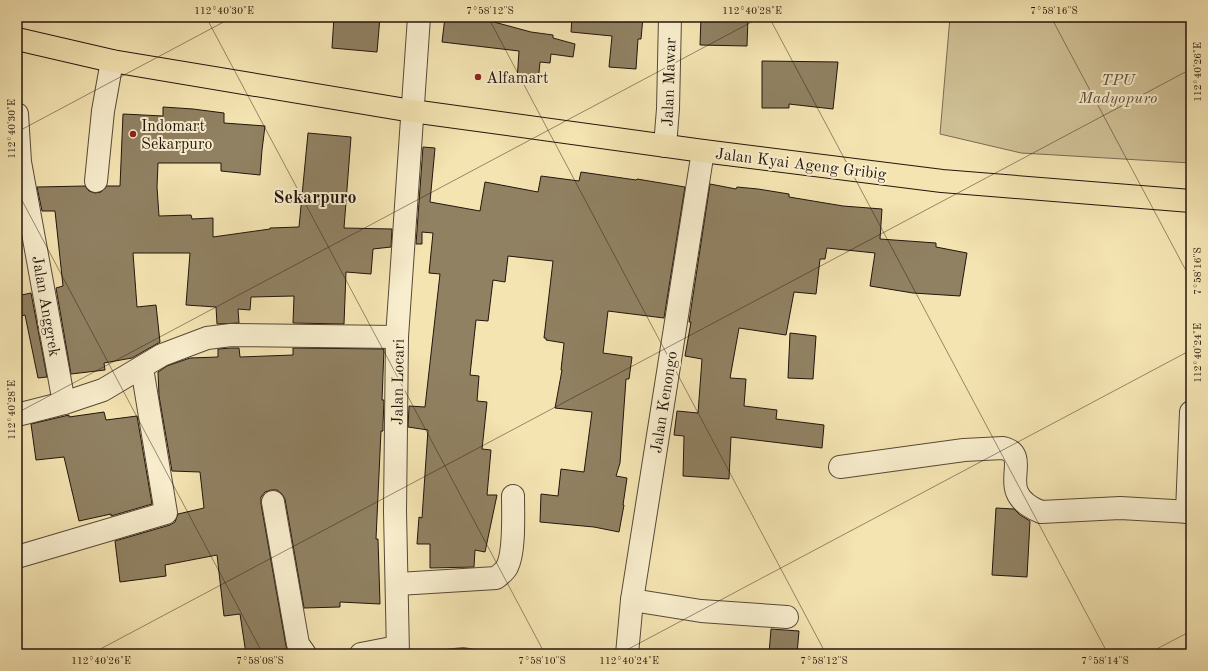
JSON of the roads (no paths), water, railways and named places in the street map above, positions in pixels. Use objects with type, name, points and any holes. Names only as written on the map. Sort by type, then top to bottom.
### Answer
[{"type":"main road","name":"Jalan Kyai Ageng Gribig","points":[[17,39],[112,61],[412,111],[665,146],[942,181],[1191,201]]},
{"type":"street","name":"Jalan Locari","points":[[398,652],[398,584],[395,511],[398,337],[419,17]]},
{"type":"street","name":"Jalan Mawar","points":[[665,146],[668,109],[670,17]]},
{"type":"street","points":[[96,181],[104,111],[112,61]]},
{"type":"street","name":"Jalan Anggrek","points":[[17,114],[20,162],[64,403]]},
{"type":"street","name":"Jalan Kenongo","points":[[627,654],[632,600],[703,151]]},
{"type":"street","points":[[17,414],[64,403],[103,390],[162,355],[207,338],[231,335],[398,337]]},
{"type":"street","points":[[17,556],[166,513],[142,368]]},
{"type":"street","points":[[840,467],[964,450],[1003,448],[1008,449],[1013,453],[1016,461],[1016,491],[1030,507],[1041,512],[1120,508],[1189,512],[1191,412]]},
{"type":"street","points":[[398,584],[496,578],[507,567],[512,556],[514,496]]},
{"type":"street","points":[[273,502],[298,644],[306,654]]},
{"type":"street","points":[[632,600],[701,612],[787,617]]},
{"type":"street","points":[[361,654],[398,652]]},
{"type":"waterway","points":[[436,654],[463,651],[481,654]]},
{"type":"place","name":"Alfamart","points":[[478,77]]},
{"type":"place","name":"Indomart Sekarpuro","points":[[133,134]]},
{"type":"district","name":"Sekarpuro","points":[[315,197]]},
{"type":"park label","name":"TPU Madyopuro","points":[[1118,88]]}]
